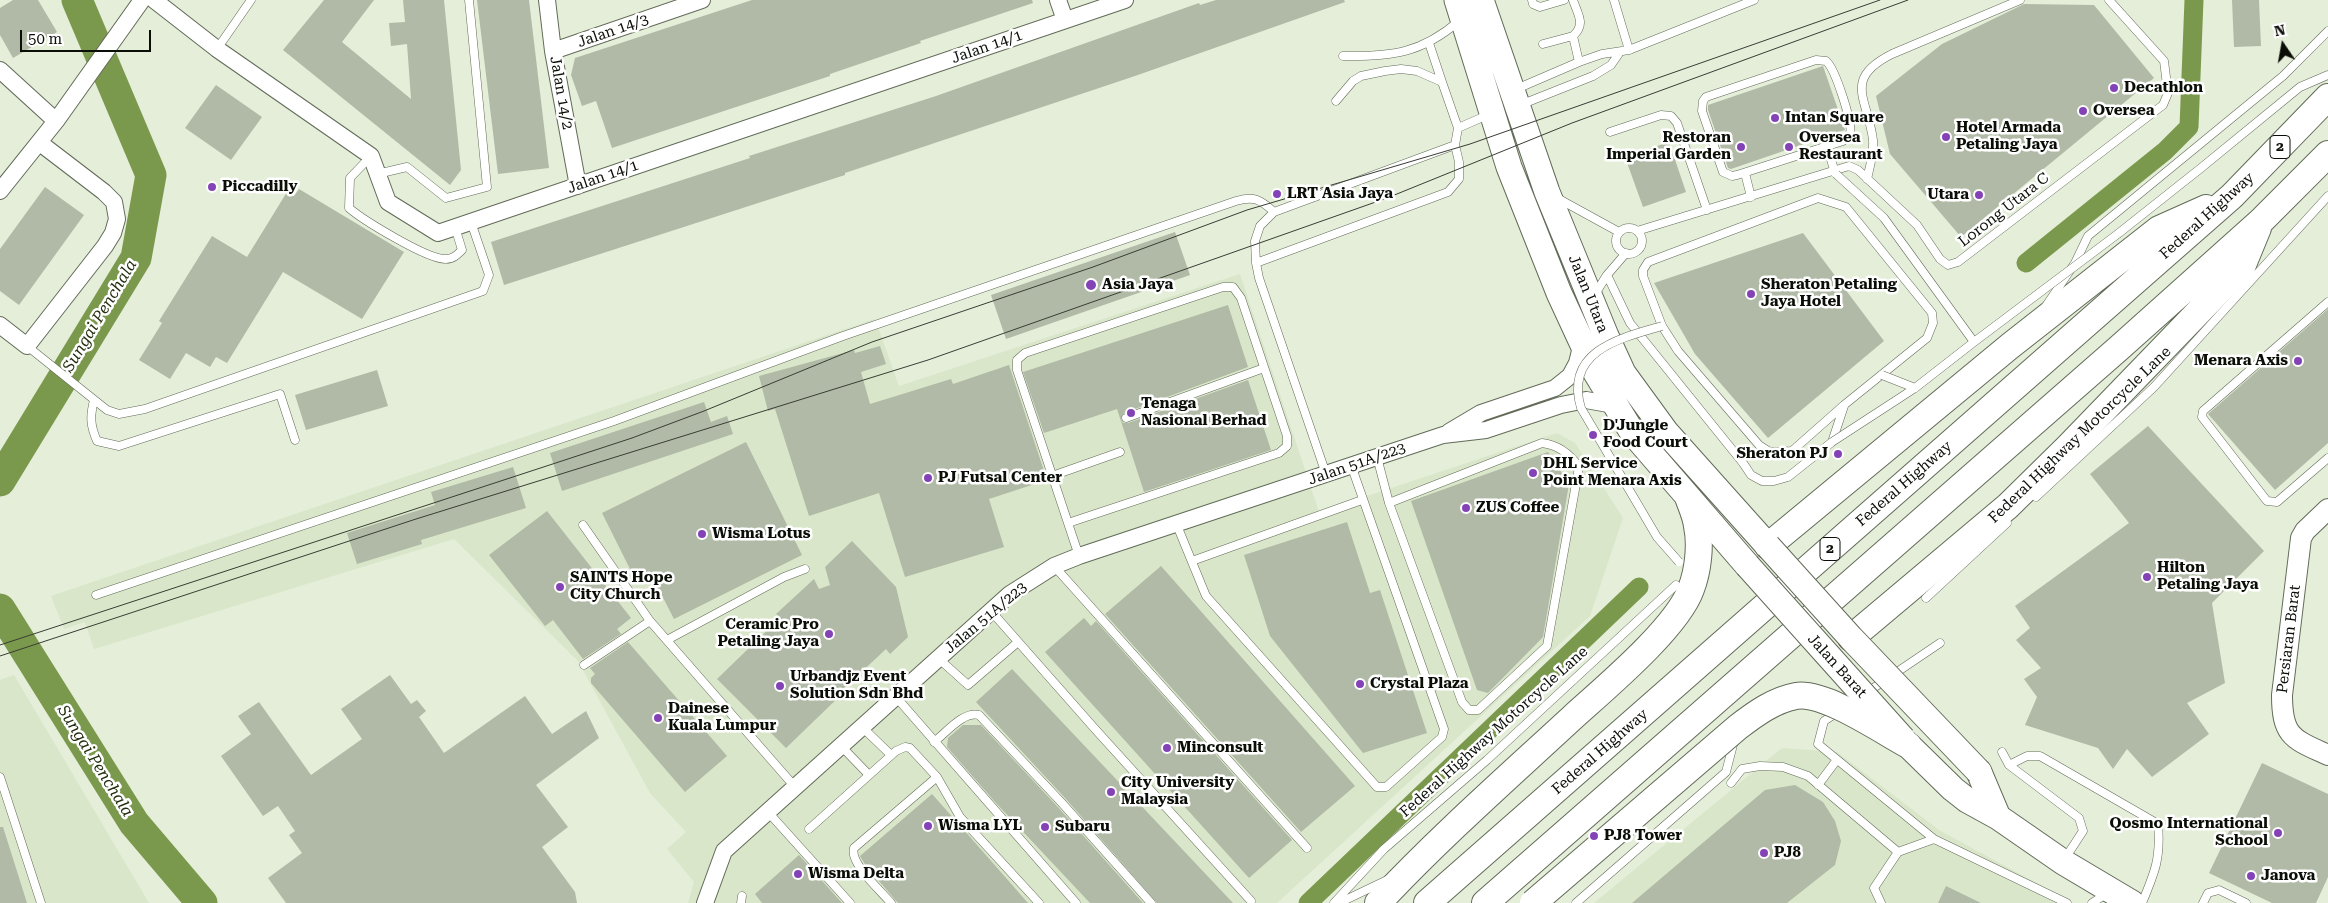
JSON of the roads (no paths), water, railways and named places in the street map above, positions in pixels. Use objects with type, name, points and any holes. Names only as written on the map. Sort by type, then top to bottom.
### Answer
[{"type":"highway","name":"Federal Highway","points":[[1427,903],[2232,196],[2328,97]]},
{"type":"highway","points":[[1485,903],[2097,368],[2261,221],[2328,154]]},
{"type":"highway","points":[[1768,546],[2038,324],[2159,229],[2232,196]]},
{"type":"highway","points":[[1851,638],[2008,506],[2068,447],[2242,266],[2261,221]]},
{"type":"highway","points":[[1378,903],[1411,868],[1609,684],[1659,634],[1683,606],[1685,573],[1698,552],[1698,526],[1689,500]]},
{"type":"highway","points":[[1533,903],[1738,727],[1754,715],[1778,702],[1798,696],[1819,698],[1908,745]]},
{"type":"main road","name":"Jalan Utara","points":[[1481,0],[1547,192],[1623,373],[1666,432],[1768,546]]},
{"type":"main road","name":"Jalan Utara","points":[[1459,9],[1510,167],[1582,343],[1614,405],[1632,432],[1689,500]]},
{"type":"main road","name":"Jalan Barat","points":[[1689,500],[1908,745],[1953,789],[1998,817],[2063,862],[2101,897],[2132,903]]},
{"type":"main road","name":"Jalan Barat","points":[[1768,546],[1851,638],[1979,772],[1998,817]]},
{"type":"street","points":[[154,0],[217,49],[371,156]]},
{"type":"street","name":"Jalan 14/2","points":[[547,0],[553,52],[578,186]]},
{"type":"street","name":"Jalan 14/3","points":[[553,52],[702,0]]},
{"type":"street","points":[[1058,0],[1065,20]]},
{"type":"street","name":"Jalan 14/1","points":[[371,156],[388,202],[438,234],[1125,0]]},
{"type":"street","points":[[3,183],[40,143],[139,4]]},
{"type":"street","points":[[0,70],[56,121]]},
{"type":"street","points":[[0,325],[27,346],[105,246],[113,232],[117,219],[114,202],[104,192],[40,143]]},
{"type":"street","name":"Jalan 51A/223","points":[[705,903],[724,851],[1010,594],[1054,566],[1079,556],[1443,435],[1481,413],[1555,388],[1570,376],[1578,363],[1582,343]]},
{"type":"street","name":"Jalan 51A/223","points":[[1443,435],[1486,430],[1560,405],[1586,400],[1614,405]]},
{"type":"street","name":"Persiaran Barat","points":[[2328,509],[2305,531],[2301,538],[2282,695],[2283,722],[2294,739],[2328,755]]},
{"type":"lane","points":[[217,49],[251,0]]},
{"type":"lane","points":[[377,174],[407,166],[446,198],[487,187],[469,0]]},
{"type":"lane","points":[[1532,0],[1533,4],[1540,7],[1564,0]]},
{"type":"lane","points":[[1543,44],[1573,36],[1580,30],[1581,24],[1573,0]]},
{"type":"lane","points":[[1614,0],[1629,50]]},
{"type":"lane","points":[[1515,99],[1579,62],[1602,54],[1629,50],[1754,0]]},
{"type":"lane","points":[[1866,179],[1873,143],[1861,91],[1863,79],[1869,69],[1880,60],[1892,54],[2020,0]]},
{"type":"lane","name":"Lorong Utara C","points":[[1638,232],[1835,172],[1846,166],[1853,167],[1916,226],[1940,259],[1948,264],[1958,262],[2163,105],[2168,93],[2164,61],[2109,0]]},
{"type":"lane","points":[[1343,56],[1397,53],[1429,43],[1459,9]]},
{"type":"lane","points":[[2038,324],[2050,299],[2075,263],[2088,236],[2283,76],[2328,32]]},
{"type":"lane","points":[[1573,36],[1579,62]]},
{"type":"lane","points":[[1256,263],[1448,192],[1459,179],[1459,162],[1455,145],[1458,128],[1429,43]]},
{"type":"lane","points":[[1515,99],[1593,76],[1611,65],[1620,52]]},
{"type":"lane","points":[[1397,53],[1401,69]]},
{"type":"lane","points":[[1821,60],[1826,61],[1833,68],[1852,129],[1847,138],[1827,146],[1732,176],[1723,172],[1702,111],[1703,101],[1710,95],[1821,60]]},
{"type":"lane","points":[[1336,101],[1353,81],[1361,76],[1401,69],[1417,71],[1442,82]]},
{"type":"lane","points":[[1607,275],[1630,323],[1751,475],[1762,481],[1774,481],[1788,477],[1832,442],[1916,388],[2119,233],[2300,86],[2328,75]]},
{"type":"lane","points":[[1458,128],[1492,113]]},
{"type":"lane","points":[[1610,132],[1660,115],[1670,116],[1677,123],[1707,210]]},
{"type":"lane","points":[[1326,474],[1259,278],[1255,241],[1257,234],[1265,219],[1274,212],[1455,145]]},
{"type":"lane","points":[[1827,146],[1835,172],[1884,218],[1974,342]]},
{"type":"lane","points":[[371,156],[350,178],[349,208],[359,217],[423,253],[444,260],[455,257],[462,250],[463,225]]},
{"type":"lane","points":[[1745,173],[1751,197]]},
{"type":"lane","points":[[1547,192],[1619,232],[1630,228],[1638,232],[1641,238],[1640,246],[1634,252],[1626,253],[1620,250],[1616,243],[1619,232]]},
{"type":"lane","name":"Federal Highway Motorcycle Lane","points":[[2026,506],[2154,387],[2328,196]]},
{"type":"lane","points":[[96,595],[604,424],[843,336],[1236,201],[1249,198],[1259,199],[1274,212]]},
{"type":"lane","points":[[1818,198],[1846,207],[1932,313],[1933,323],[1927,338],[1882,375],[1844,404],[1792,451],[1770,452],[1758,445],[1678,351],[1662,326],[1643,276],[1643,270],[1648,262],[1818,198]]},
{"type":"lane","points":[[27,346],[107,410],[119,414],[145,409],[483,292],[489,275],[463,225]]},
{"type":"lane","points":[[1591,300],[1607,275],[1626,253]]},
{"type":"lane","points":[[1068,523],[1284,450],[1288,442],[1288,436],[1240,295],[1233,287],[1228,286],[1025,353],[1017,360],[1017,370],[1052,476],[1079,556]]},
{"type":"lane","points":[[2328,302],[2203,411],[2202,417],[2266,501],[2277,502],[2328,458]]},
{"type":"lane","points":[[1662,326],[1624,337],[1608,344],[1595,354],[1582,369],[1577,382],[1577,394],[1581,408],[1657,536],[1685,573]]},
{"type":"lane","points":[[1126,418],[1264,368]]},
{"type":"lane","points":[[1882,375],[1916,388]]},
{"type":"lane","points":[[2103,410],[2154,387]]},
{"type":"lane","points":[[94,400],[90,419],[91,428],[97,441],[119,446],[280,394],[295,440]]},
{"type":"lane","points":[[1832,442],[1844,404]]},
{"type":"lane","points":[[1377,457],[1389,502],[1462,702],[1469,710],[1478,710],[1547,646],[1579,467],[1574,459],[1554,445],[1542,443],[1389,502]]},
{"type":"lane","points":[[1052,476],[1120,452]]},
{"type":"lane","points":[[1176,523],[1206,596],[1377,787],[1386,787],[1442,737],[1444,729],[1351,465]]},
{"type":"lane","points":[[1192,561],[1362,500]]},
{"type":"lane","name":"Federal Highway Motorcycle Lane","points":[[1926,598],[2012,519]]},
{"type":"lane","points":[[583,525],[650,622],[795,787]]},
{"type":"lane","points":[[1054,566],[1307,848]]},
{"type":"lane","points":[[666,640],[784,577],[805,568]]},
{"type":"lane","name":"Federal Highway Motorcycle Lane","points":[[1334,903],[1384,850],[1487,760],[1685,573]]},
{"type":"lane","points":[[991,611],[1094,729],[1251,901]]},
{"type":"lane","points":[[584,665],[650,622]]},
{"type":"lane","points":[[938,658],[968,685],[1018,642]]},
{"type":"lane","points":[[1940,643],[1824,721],[1818,744],[1934,839],[2067,903]]},
{"type":"lane","points":[[896,697],[1076,903]]},
{"type":"lane","points":[[934,742],[965,717],[974,714],[979,715],[1061,802],[1151,903]]},
{"type":"lane","points":[[862,727],[891,755]]},
{"type":"lane","points":[[1576,903],[1726,772],[1738,727]]},
{"type":"lane","points":[[841,746],[869,775]]},
{"type":"lane","points":[[809,828],[891,755],[900,748],[910,748],[937,777],[960,817],[1038,903]]},
{"type":"lane","points":[[2002,752],[2009,765],[2079,818],[2083,831],[2063,862]]},
{"type":"lane","points":[[2009,765],[2027,756],[2040,756],[2158,824],[2160,848],[2155,873],[2142,903]]},
{"type":"lane","points":[[1818,785],[1836,760]]},
{"type":"lane","points":[[1731,783],[1742,769],[1760,766],[1783,767],[1808,776],[1898,852]]},
{"type":"lane","points":[[0,777],[41,903]]},
{"type":"lane","points":[[891,903],[856,862],[853,853],[854,848],[937,777]]},
{"type":"lane","points":[[768,812],[850,903]]},
{"type":"lane","points":[[1881,903],[1874,888],[1898,852],[1934,839]]},
{"type":"lane","points":[[1339,903],[1411,868]]},
{"type":"lane","points":[[2203,903],[2208,893],[2219,890],[2246,903]]},
{"type":"waterway","name":"Sungai Penchala","points":[[0,481],[136,258],[151,175],[77,0]]},
{"type":"waterway","points":[[2026,263],[2165,151],[2189,127],[2194,0]]},
{"type":"waterway","points":[[1308,903],[1639,587]]},
{"type":"waterway","name":"Sungai Penchala","points":[[0,609],[134,823],[202,903]]},
{"type":"tram line","points":[[0,645],[632,438],[704,411],[872,342],[1093,267],[1247,210],[1470,144],[1880,0]]},
{"type":"tram line","points":[[0,656],[416,519],[928,360],[1387,198],[1572,123],[1908,0]]},
{"type":"place","name":"Decathlon","points":[[2114,88]]},
{"type":"place","name":"Oversea","points":[[2083,111]]},
{"type":"place","name":"Intan Square","points":[[1775,118]]},
{"type":"place","name":"Hotel Armada Petaling Jaya","points":[[1946,137]]},
{"type":"place","name":"Restoran Imperial Garden","points":[[1741,147]]},
{"type":"place","name":"Oversea Restaurant","points":[[1789,147]]},
{"type":"place","name":"Piccadilly","points":[[212,187]]},
{"type":"place","name":"LRT Asia Jaya","points":[[1277,194]]},
{"type":"place","name":"Utara","points":[[1979,195]]},
{"type":"place","name":"Asia Jaya","points":[[1091,285]]},
{"type":"place","name":"Sheraton Petaling Jaya Hotel","points":[[1751,294]]},
{"type":"place","name":"Menara Axis","points":[[2298,361]]},
{"type":"place","name":"Tenaga Nasional Berhad","points":[[1131,413]]},
{"type":"place","name":"D'Jungle Food Court","points":[[1593,435]]},
{"type":"place","name":"Sheraton PJ","points":[[1838,454]]},
{"type":"place","name":"DHL Service Point Menara Axis","points":[[1533,473]]},
{"type":"place","name":"PJ Futsal Center","points":[[928,478]]},
{"type":"place","name":"ZUS Coffee","points":[[1466,508]]},
{"type":"place","name":"Wisma Lotus","points":[[702,534]]},
{"type":"place","name":"Hilton Petaling Jaya","points":[[2147,577]]},
{"type":"place","name":"SAINTS Hope City Church","points":[[560,587]]},
{"type":"place","name":"Ceramic Pro Petaling Jaya","points":[[829,634]]},
{"type":"place","name":"Crystal Plaza","points":[[1360,684]]},
{"type":"place","name":"Urbandjz Event Solution Sdn Bhd","points":[[780,686]]},
{"type":"place","name":"Dainese Kuala Lumpur","points":[[658,718]]},
{"type":"place","name":"Minconsult","points":[[1167,748]]},
{"type":"place","name":"City University Malaysia","points":[[1111,792]]},
{"type":"place","name":"Wisma LYL","points":[[928,826]]},
{"type":"place","name":"Subaru","points":[[1045,827]]},
{"type":"place","name":"Qosmo International School","points":[[2278,833]]},
{"type":"place","name":"PJ8 Tower","points":[[1594,836]]},
{"type":"place","name":"PJ8","points":[[1764,853]]},
{"type":"place","name":"Wisma Delta","points":[[798,874]]},
{"type":"place","name":"Janova","points":[[2251,876]]}]
